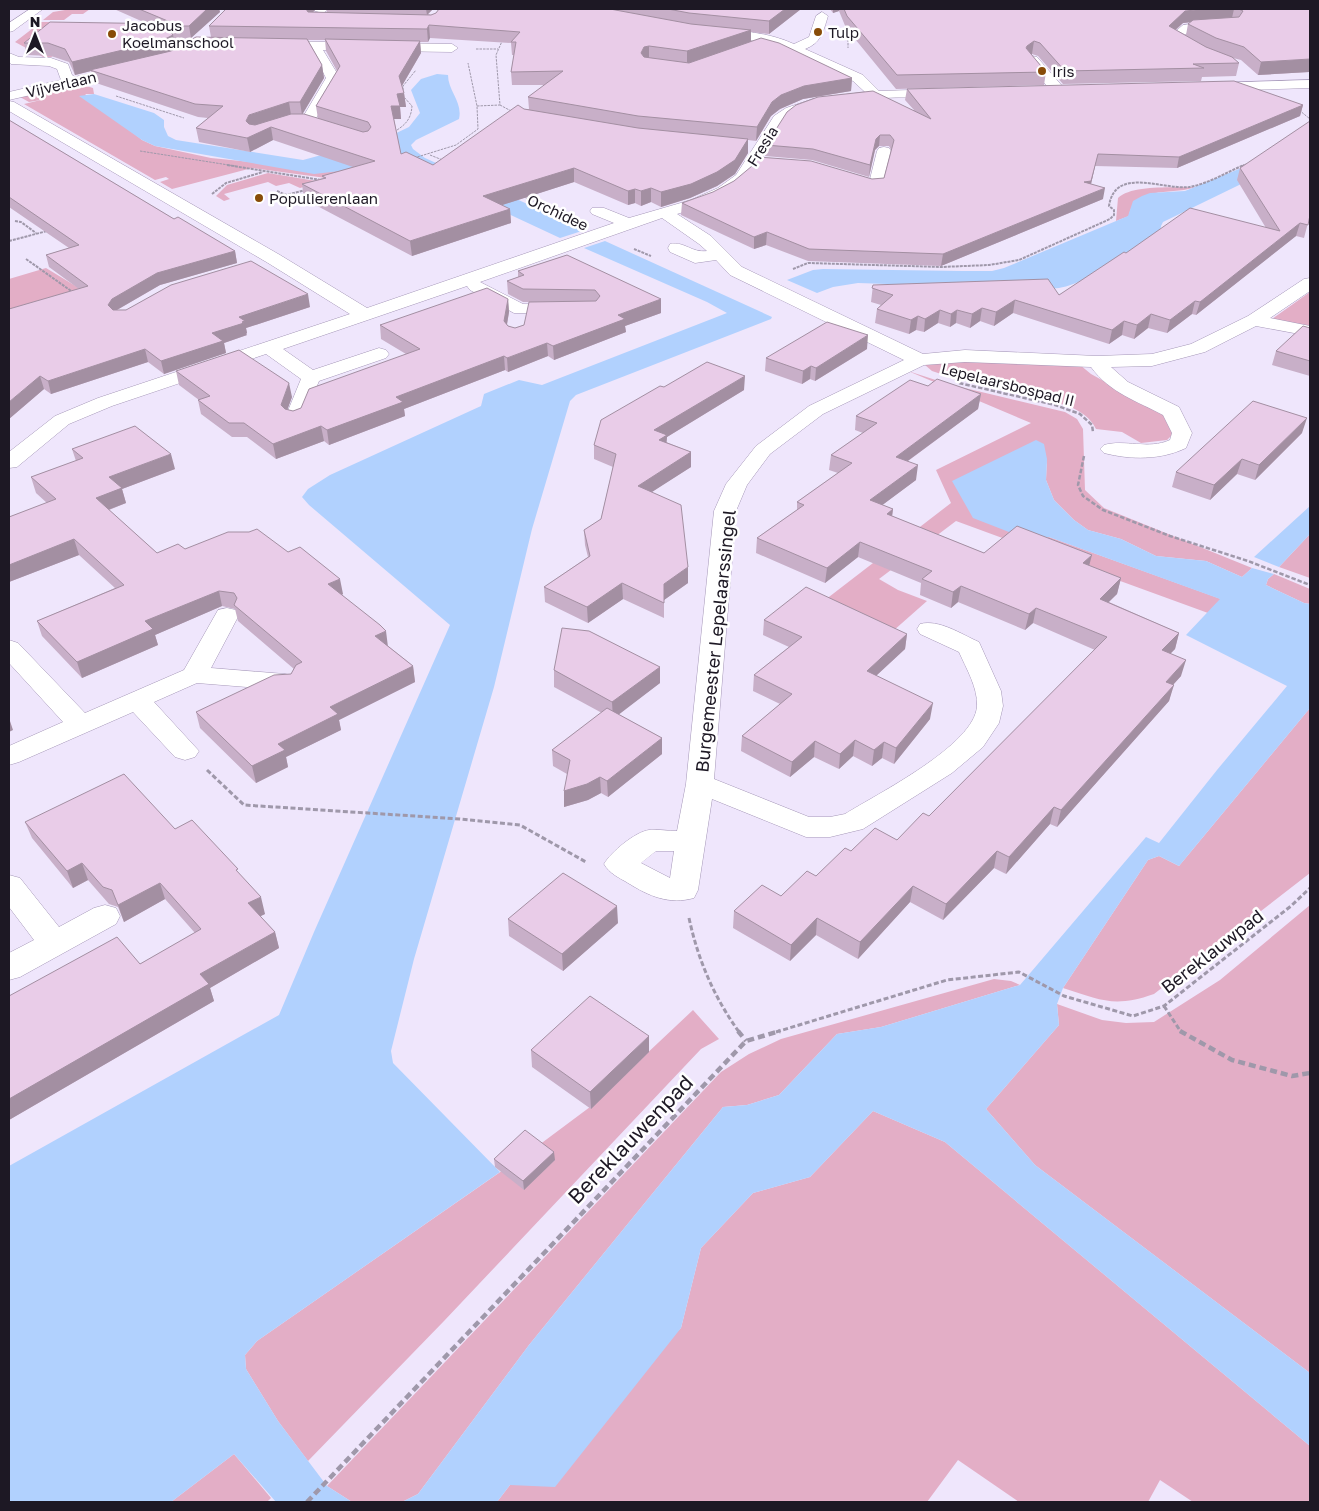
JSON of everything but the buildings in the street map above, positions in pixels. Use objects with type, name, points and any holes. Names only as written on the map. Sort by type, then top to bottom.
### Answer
[{"type":"street","points":[[9,28],[37,9]]},
{"type":"street","points":[[319,9],[323,9],[314,19],[333,19]]},
{"type":"street","points":[[793,48],[811,43],[816,37],[822,16]]},
{"type":"street","points":[[1208,55],[1174,38],[1187,28],[1232,24]]},
{"type":"street","points":[[175,50],[208,31]]},
{"type":"street","points":[[700,31],[776,40],[858,78],[876,95]]},
{"type":"street","points":[[193,38],[240,45]]},
{"type":"street","points":[[750,49],[776,40]]},
{"type":"street","points":[[258,45],[445,48]]},
{"type":"street","points":[[307,122],[333,78],[315,46]]},
{"type":"street","points":[[9,57],[16,61],[51,62],[63,68],[66,77],[75,80]]},
{"type":"street","points":[[1032,60],[1058,90]]},
{"type":"street","name":"Vijverlaan","points":[[9,96],[143,65]]},
{"type":"street","points":[[1247,75],[1259,86]]},
{"type":"street","points":[[1202,87],[1310,84]]},
{"type":"street","points":[[1039,91],[1074,90]]},
{"type":"street","name":"Fresia","points":[[466,281],[629,224],[697,203],[723,191],[742,178],[779,119],[791,111],[821,101],[876,95],[957,93]]},
{"type":"street","points":[[9,105],[274,259],[364,315]]},
{"type":"street","points":[[292,121],[307,122],[364,140]]},
{"type":"street","points":[[742,146],[760,148]]},
{"type":"street","points":[[830,173],[876,186],[884,151]]},
{"type":"street","points":[[752,162],[772,163]]},
{"type":"street","name":"Orchidee","points":[[598,211],[629,224]]},
{"type":"street","points":[[665,213],[705,240],[736,271],[757,283],[920,360]]},
{"type":"street","points":[[676,248],[696,258],[718,255]]},
{"type":"street","points":[[256,264],[274,259]]},
{"type":"street","points":[[736,271],[754,265]]},
{"type":"street","points":[[9,462],[62,420],[105,402],[466,281],[519,317],[579,309]]},
{"type":"street","name":"Burgemeester Lepelaarssingel","points":[[683,890],[700,784],[725,511],[737,484],[763,450],[816,410],[920,360],[965,356],[1097,362],[1152,360],[1198,348],[1254,320],[1310,283]]},
{"type":"street","points":[[1254,320],[1310,331]]},
{"type":"street","points":[[269,348],[311,378]]},
{"type":"street","points":[[311,378],[379,354]]},
{"type":"street","points":[[1097,362],[1104,374],[1115,384],[1172,411],[1182,433],[1179,444],[1170,449],[1152,452],[1110,449]]},
{"type":"street","points":[[296,418],[311,378]]},
{"type":"street","points":[[194,675],[227,615]]},
{"type":"street","name":"Burgemeester Lepelaarssingel","points":[[700,784],[806,827],[830,827],[853,822],[942,767],[973,741],[986,722],[990,706],[988,691],[970,647],[928,629]]},
{"type":"street","points":[[9,648],[81,725]]},
{"type":"street","points":[[9,756],[194,675],[285,682]]},
{"type":"street","points":[[137,700],[185,751]]},
{"type":"street","points":[[683,890],[660,888],[619,864],[650,840],[690,842]]},
{"type":"street","points":[[9,886],[54,943]]},
{"type":"street","points":[[9,968],[104,916]]},
{"type":"path","points":[[500,105],[496,55],[502,40],[508,33]]},
{"type":"path","points":[[478,44],[472,49],[498,49]]},
{"type":"path","points":[[364,140],[393,132],[407,125],[412,116],[412,106],[403,96],[404,86],[411,74],[445,48]]},
{"type":"path","points":[[406,160],[430,155],[468,140],[478,128],[477,106],[466,56]]},
{"type":"path","points":[[75,80],[122,98],[184,118]]},
{"type":"path","points":[[477,106],[500,105],[518,114]]},
{"type":"path","points":[[139,151],[324,180]]},
{"type":"path","points":[[430,155],[448,163]]},
{"type":"path","points":[[757,283],[808,263],[969,267],[1019,260],[1110,219],[1114,215],[1114,210],[1109,206],[1110,196],[1116,188],[1122,185],[1190,187],[1255,160]]},
{"type":"path","points":[[182,207],[209,197],[226,182],[266,171]]},
{"type":"path","points":[[277,191],[286,195],[313,188]]},
{"type":"path","name":"Orchidee","points":[[521,195],[603,234]]},
{"type":"path","points":[[15,221],[21,222],[37,234]]},
{"type":"path","points":[[9,241],[54,229]]},
{"type":"path","points":[[26,259],[81,297]]},
{"type":"path","points":[[65,295],[73,293]]},
{"type":"path","name":"Lepelaarsbospad II","points":[[956,382],[1055,405],[1080,414],[1092,425],[1092,439]]},
{"type":"path","points":[[1085,453],[1078,485],[1083,496],[1103,510],[1170,536],[1248,560],[1310,585]]},
{"type":"path","points":[[185,751],[244,805],[460,819],[520,825],[598,869],[619,864]]},
{"type":"path","name":"Bereklauwpad","points":[[1064,996],[1133,1016],[1164,1006],[1291,906],[1310,888]]},
{"type":"path","points":[[683,890],[696,949],[710,988],[746,1041]]},
{"type":"path","name":"Bereklauwenpad","points":[[307,1502],[746,1041],[947,980],[1019,972],[1064,996]]},
{"type":"path","points":[[1164,1006],[1182,1033],[1232,1060],[1292,1076],[1310,1073]]},
{"type":"shaded area","points":[[71,9],[90,9],[83,14],[72,14],[64,20],[43,20],[53,12]]},
{"type":"shaded area","points":[[41,22],[61,22],[33,45],[53,57],[43,57],[15,42]]},
{"type":"shaded area","points":[[80,84],[93,88],[94,94],[85,94],[142,140],[155,146],[211,158],[341,171],[326,178],[252,168],[172,189],[160,182],[169,179],[166,177],[155,180],[24,104],[41,100],[29,102],[20,97]]},
{"type":"shaded area","points":[[268,173],[322,182],[300,188],[289,183],[276,186],[268,182],[224,194],[230,199],[224,201],[216,196],[227,185]]},
{"type":"shaded area","points":[[1195,187],[1147,195],[1139,199],[1133,206],[1129,216],[1116,221],[1118,198],[1125,194],[1143,189]]},
{"type":"shaded area","points":[[46,268],[92,296],[9,322],[9,279]]},
{"type":"shaded area","points":[[1310,292],[1310,329],[1272,319]]},
{"type":"shaded area","points":[[944,357],[1080,365],[1091,374],[1167,416],[1174,433],[1167,440],[1141,443],[1122,432],[1096,429],[1085,415],[1069,406],[947,376],[932,371],[925,365]]},
{"type":"shaded area","points":[[908,371],[948,384],[1065,412],[1077,419],[1083,429],[1085,490],[1104,508],[1252,568],[1242,577],[1206,561],[1156,556],[1121,539],[1088,530],[1074,520],[1054,500],[1046,480],[1047,459],[1032,541],[1049,537],[1221,599],[1208,613],[956,521],[879,579],[898,590],[927,601],[893,631],[825,600],[951,503],[936,470],[1031,423]]},
{"type":"shaded area","points":[[1310,534],[1310,578],[1279,567]]},
{"type":"shaded area","points":[[1274,574],[1310,589],[1310,604],[1266,585],[1268,579]]},
{"type":"shaded area","points":[[1310,708],[1310,873],[1154,994],[1128,1001],[1108,1001],[1063,988],[1148,860],[1159,856],[1179,866]]},
{"type":"shaded area","points":[[1310,905],[1310,1373],[1035,1165],[986,1109],[1059,1025],[1057,1004],[1102,1020],[1126,1023],[1154,1022],[1220,980]]},
{"type":"shaded area","points":[[994,979],[1011,981],[1020,985],[881,1027],[837,1034],[779,1095],[747,1105],[723,1107],[529,1345],[418,1494],[402,1502],[352,1502],[327,1486],[721,1072],[749,1054],[781,1039]]},
{"type":"shaded area","points":[[693,1010],[719,1039],[701,1049],[444,1321],[308,1461],[278,1421],[246,1369],[245,1355],[257,1341],[539,1145],[590,1107]]},
{"type":"shaded area","points":[[873,1111],[945,1142],[1310,1446],[1310,1502],[1193,1502],[1160,1480],[1148,1502],[1019,1502],[958,1460],[927,1502],[497,1502],[510,1485],[681,1328],[701,1248],[753,1193],[810,1177]]},
{"type":"shaded area","points":[[234,1454],[271,1498],[267,1502],[171,1502]]},
{"type":"water","points":[[437,74],[448,75],[450,86],[459,107],[459,119],[416,140],[411,145],[413,149],[425,158],[585,230],[560,238],[402,164],[314,174],[155,146],[142,140],[79,96],[94,94],[154,113],[164,120],[164,127],[168,136],[176,140],[303,160],[388,137],[409,127],[420,113],[411,90],[421,79]]},
{"type":"water","points":[[1310,140],[1272,169],[1163,222],[1160,234],[1139,249],[1096,274],[1070,285],[1036,289],[858,283],[833,287],[817,293],[787,280],[813,270],[823,269],[992,271],[1004,268],[1128,216],[1133,201],[1142,196],[1150,193],[1185,191]]},
{"type":"water","points":[[605,241],[772,317],[576,395],[570,401],[532,529],[494,687],[414,959],[391,1051],[393,1063],[500,1172],[257,1341],[245,1355],[246,1369],[278,1421],[327,1486],[352,1502],[276,1502],[234,1454],[171,1502],[9,1502],[9,1166],[279,1015],[450,625],[302,497],[308,489],[330,475],[481,406],[484,394],[519,380],[542,385],[727,313],[707,302],[584,248]]},
{"type":"water","points":[[1036,440],[1044,444],[1047,459],[1046,480],[1054,500],[1074,520],[1088,530],[1121,539],[1156,556],[1206,561],[1242,577],[1252,568],[1274,574],[1268,579],[1266,585],[1310,604],[1310,708],[1179,866],[1159,856],[1148,860],[1063,988],[1057,1004],[1059,1025],[986,1109],[1035,1165],[1310,1373],[1310,1446],[945,1142],[873,1111],[810,1177],[753,1193],[701,1248],[681,1328],[555,1487],[510,1485],[497,1502],[402,1502],[418,1494],[529,1345],[723,1107],[747,1105],[779,1095],[837,1034],[881,1027],[1020,985],[1146,837],[1159,843],[1287,686],[1186,635],[1220,599],[1049,537],[1032,541],[973,518],[952,481]]},
{"type":"water","points":[[1310,506],[1310,534],[1279,567],[1254,557]]},
{"type":"place","name":"Tulp","points":[[818,32]]},
{"type":"place","name":"Jacobus Koelmanschool","points":[[112,34]]},
{"type":"place","name":"Iris","points":[[1042,71]]},
{"type":"place","name":"Populierenlaan","points":[[259,198]]}]
